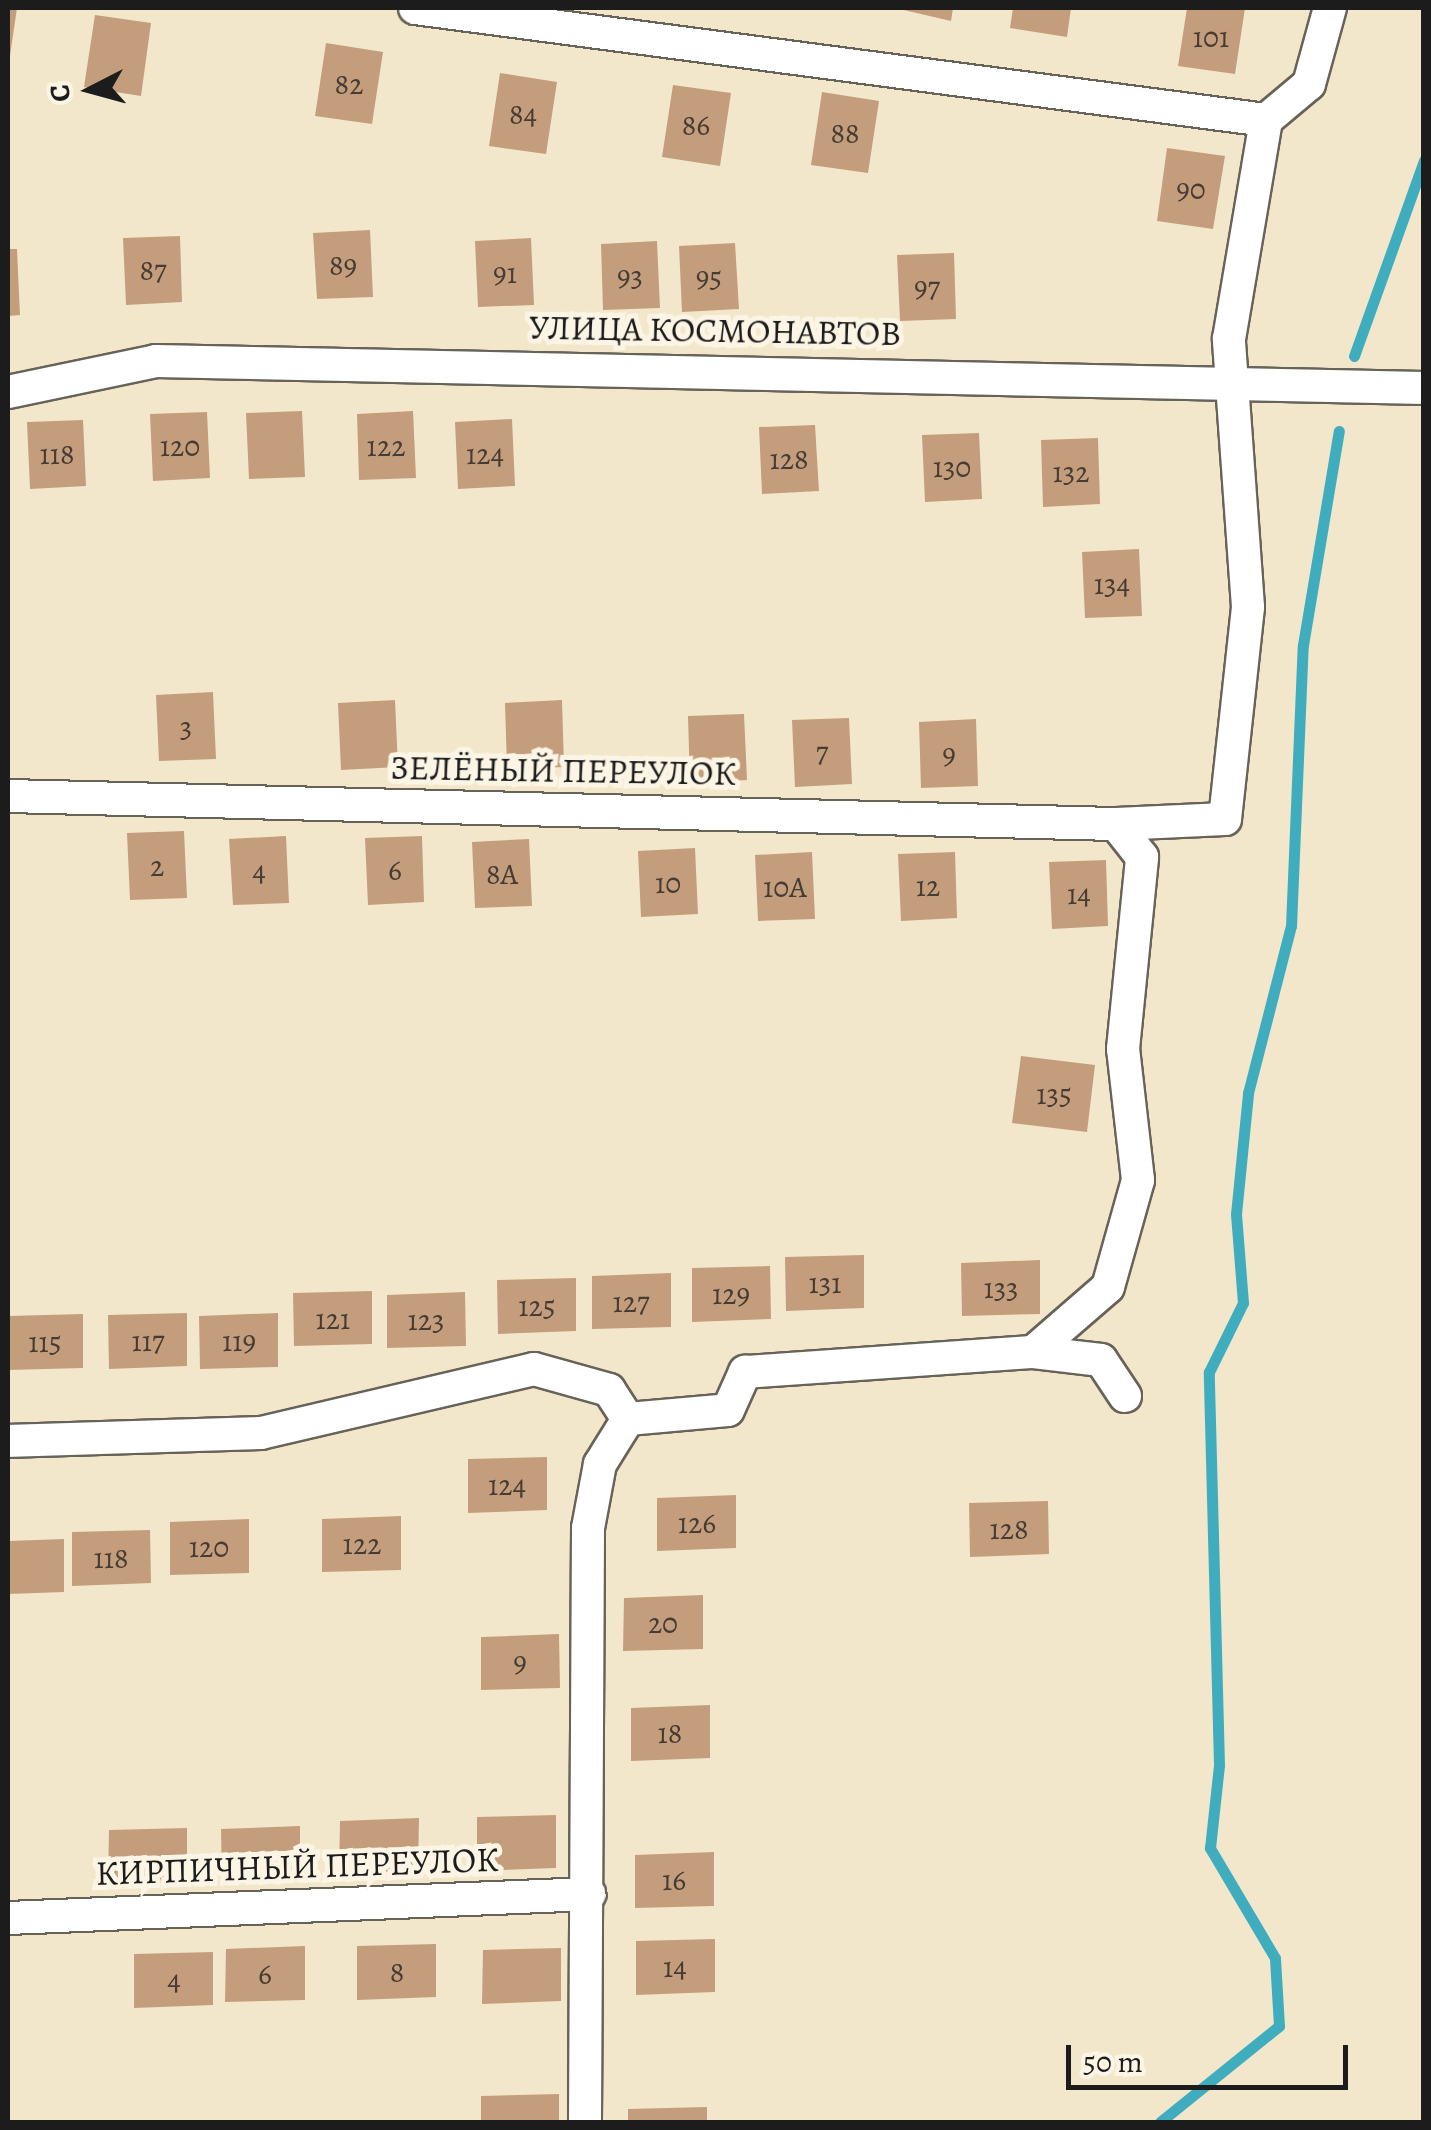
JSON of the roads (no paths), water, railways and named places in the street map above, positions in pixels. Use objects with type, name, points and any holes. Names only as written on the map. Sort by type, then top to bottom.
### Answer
[{"type":"street","points":[[415,8],[1266,120]]},
{"type":"street","points":[[1239,386],[1229,339],[1266,120],[1309,84],[1330,8]]},
{"type":"street","name":"УЛИЦА КОСМОНАВТОВ","points":[[8,392],[156,361],[1424,388]]},
{"type":"street","name":"ЗЕЛЁНЫЙ ПЕРЕУЛОК","points":[[8,796],[1116,824],[1225,819],[1248,607],[1239,386]]},
{"type":"street","points":[[1034,1352],[1108,1287],[1138,1180],[1123,1050],[1142,858],[1116,824]]},
{"type":"street","points":[[628,1418],[728,1410],[745,1372],[1034,1352],[1101,1360],[1126,1396]]},
{"type":"street","points":[[8,1441],[261,1433],[534,1369],[609,1390],[628,1418]]},
{"type":"street","points":[[585,2122],[590,1894],[588,1528],[600,1464],[628,1418]]},
{"type":"street","name":"КИРПИЧНЫЙ ПЕРЕУЛОК","points":[[8,1918],[590,1894]]},
{"type":"waterway","points":[[1354,356],[1424,160]]},
{"type":"waterway","points":[[1160,2122],[1279,2026],[1275,1958],[1210,1848],[1219,1765],[1209,1372],[1243,1303],[1236,1214],[1248,1093],[1291,926],[1303,645],[1339,431]]}]
